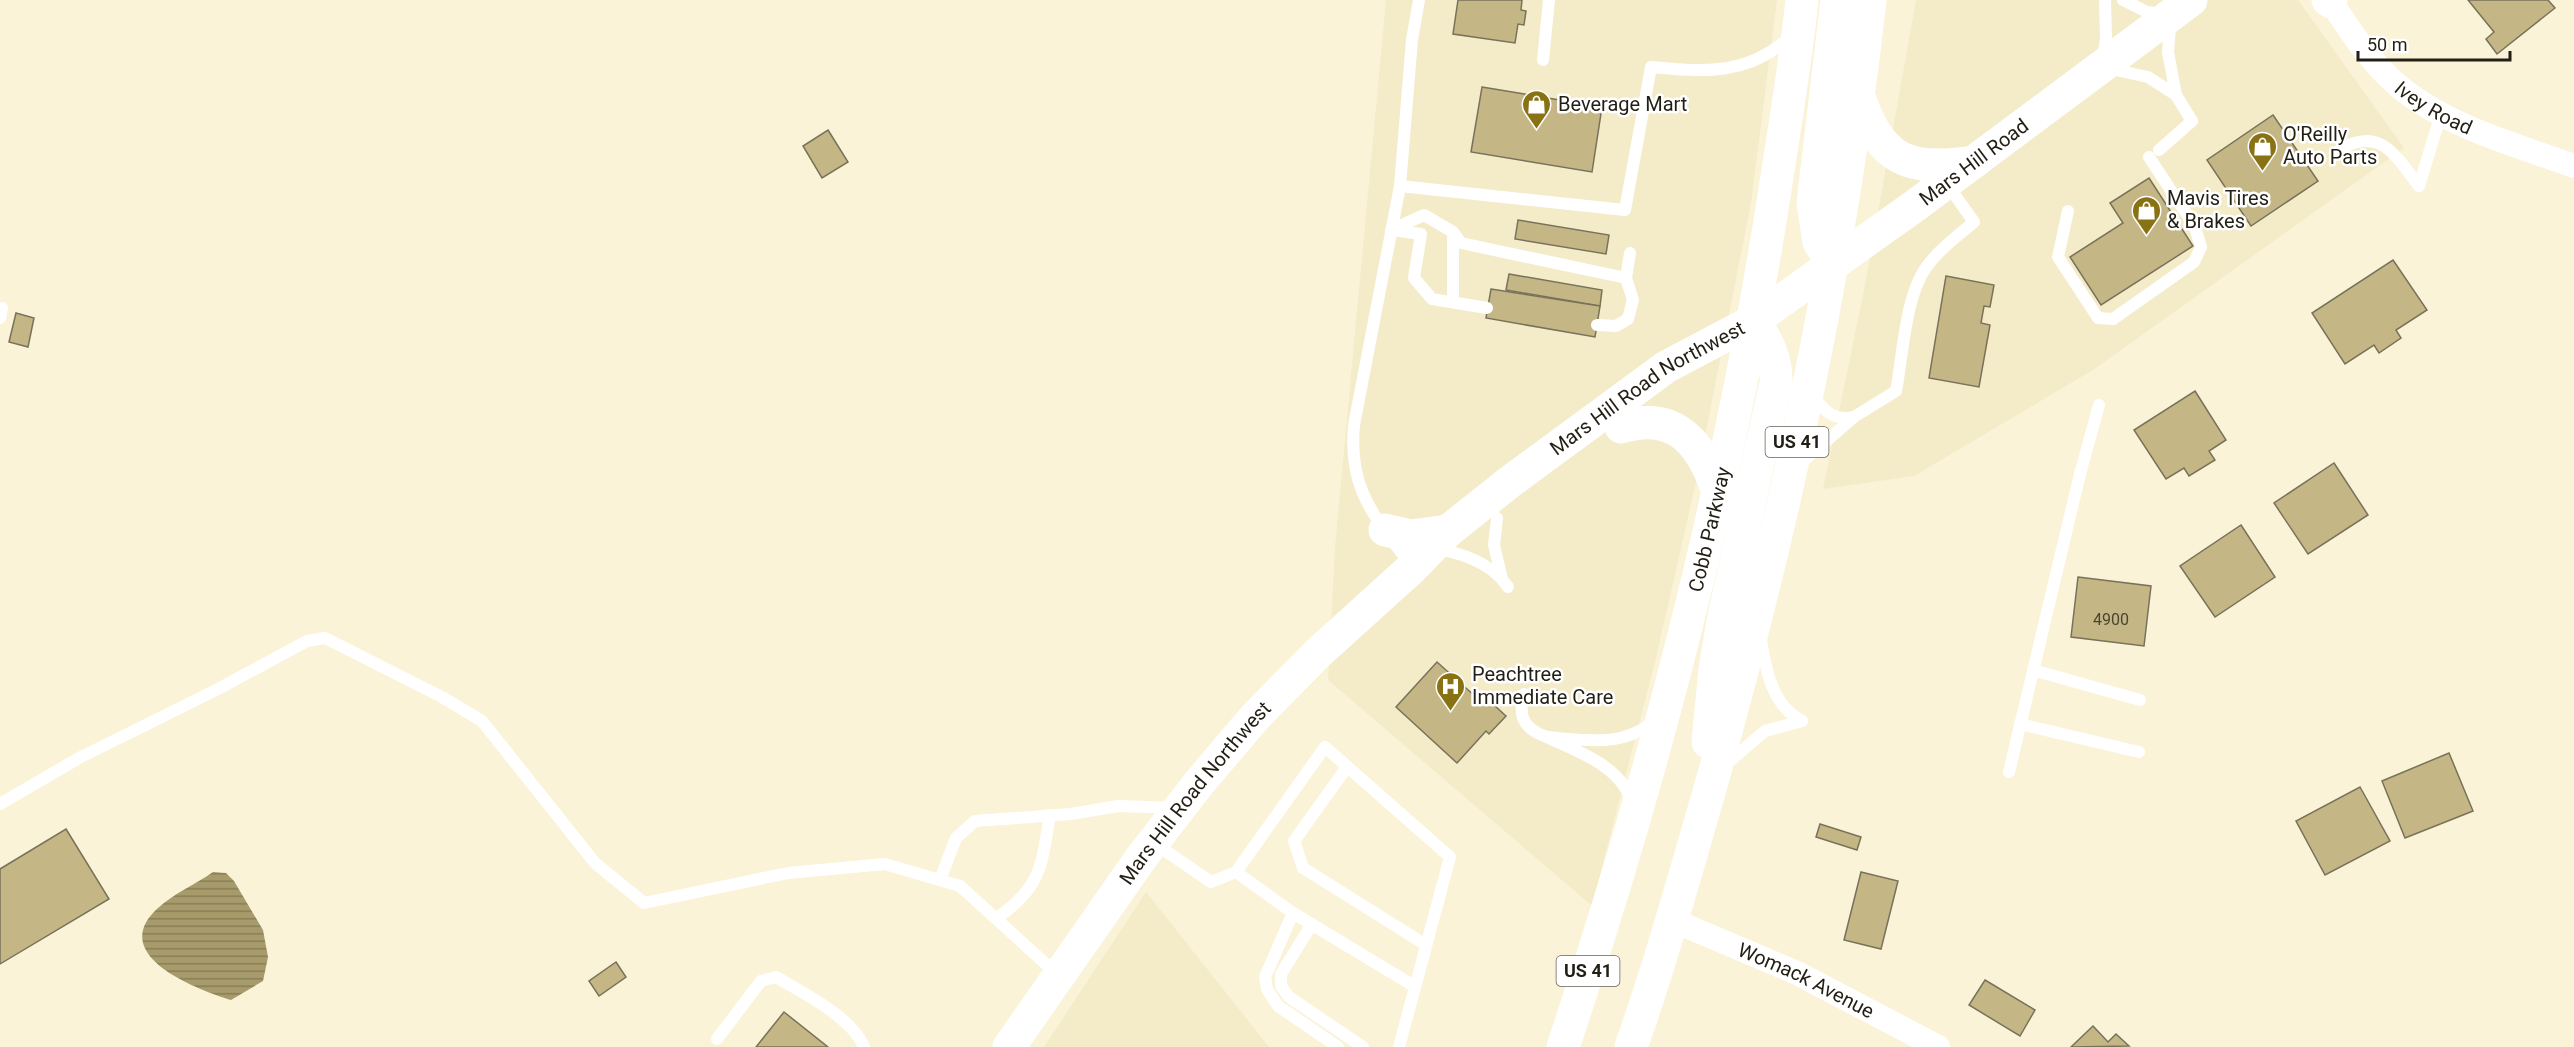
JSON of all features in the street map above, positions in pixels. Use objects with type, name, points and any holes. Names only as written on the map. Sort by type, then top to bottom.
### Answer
[{"type":"main road","points":[[1833,266],[1820,242],[1813,203],[1838,0]]},
{"type":"main road","name":"US 41","points":[[1631,1047],[1672,921],[1710,787],[1757,617],[1789,478],[1833,266],[1870,0]]},
{"type":"main road","name":"Mars Hill Road","points":[[1753,321],[1833,266],[2181,7]]},
{"type":"main road","name":"Cobb Parkway","points":[[1563,1047],[1635,822],[1667,708],[1718,492],[1753,321],[1800,14]]},
{"type":"main road","points":[[1858,94],[1869,126],[1891,152],[1903,159],[1932,166],[1974,162]]},
{"type":"main road","points":[[1710,787],[1710,718],[1719,648],[1776,383],[1771,350],[1753,321]]},
{"type":"main road","name":"Mars Hill Road Northwest","points":[[1445,541],[1497,518],[1678,385],[1753,321]]},
{"type":"main road","name":"Mars Hill Road Northwest","points":[[1010,1047],[1153,842],[1227,749],[1286,685],[1412,568],[1666,367],[1753,321]]},
{"type":"main road","points":[[1621,427],[1646,422],[1662,424],[1689,437],[1708,465],[1718,492]]},
{"type":"main road","points":[[1385,530],[1445,541]]},
{"type":"street","name":"Ivey Road","points":[[2330,0],[2362,46],[2400,88],[2441,114],[2491,136],[2574,166]]},
{"type":"street","name":"Womack Avenue","points":[[1672,921],[1797,973],[1938,1047]]},
{"type":"lane","points":[[1412,568],[1364,500],[1356,479],[1352,452],[1354,425],[1400,186],[1412,40],[1419,0]]},
{"type":"lane","points":[[1543,60],[1549,0]]},
{"type":"lane","points":[[2105,0],[2106,30],[2102,66],[2148,77],[2176,95]]},
{"type":"lane","points":[[2068,210],[2058,257],[2098,318],[2113,319],[2194,262],[2201,247],[2195,227],[2154,153],[2192,121],[2176,95],[2168,52],[2181,7],[2147,12],[2123,0]]},
{"type":"lane","points":[[1400,186],[1625,210],[1651,67],[1705,72],[1723,70],[1763,56],[1777,48],[1800,14]]},
{"type":"lane","points":[[2338,150],[2357,141],[2377,143],[2394,155],[2419,186],[2441,114]]},
{"type":"lane","points":[[1789,478],[1808,455],[1854,417],[1896,391],[1914,291],[1926,268],[1942,249],[1974,222],[1946,182]]},
{"type":"lane","points":[[1391,230],[1424,215],[1453,232],[1461,243],[1626,278]]},
{"type":"lane","points":[[1391,230],[1421,234],[1414,278],[1432,299],[1487,308]]},
{"type":"lane","points":[[1453,232],[1453,302]]},
{"type":"lane","points":[[1597,325],[1616,326],[1628,319],[1633,300],[1626,278],[1630,253]]},
{"type":"lane","points":[[1809,384],[1817,402],[1829,414],[1846,419],[1854,417]]},
{"type":"lane","points":[[2009,772],[2080,474],[2099,405]]},
{"type":"lane","points":[[1445,541],[1505,583],[1494,545],[1497,518]]},
{"type":"lane","points":[[1710,787],[1752,740],[1765,731],[1802,722],[1789,714],[1772,686],[1757,617]]},
{"type":"lane","points":[[0,804],[78,758],[218,690],[307,641],[325,638],[442,697],[482,721],[595,863],[644,903],[788,873],[885,864],[960,886],[1059,976]]},
{"type":"lane","points":[[2033,670],[2140,700]]},
{"type":"lane","points":[[1524,694],[1520,705],[1523,720],[1533,733],[1547,737],[1594,760],[1615,774],[1627,790],[1635,822]]},
{"type":"lane","points":[[1547,737],[1613,742],[1638,733],[1667,708]]},
{"type":"lane","points":[[2020,724],[2139,752]]},
{"type":"lane","points":[[1153,842],[1211,882],[1236,872],[1324,747],[1450,857],[1399,1047]]},
{"type":"lane","points":[[1347,767],[1294,841],[1303,868],[1426,945]]},
{"type":"lane","points":[[940,880],[956,838],[975,821],[1050,815],[1118,806],[1179,808]]},
{"type":"lane","points":[[997,918],[1021,901],[1030,890],[1041,868],[1050,815]]},
{"type":"lane","points":[[1236,872],[1293,913],[1414,986]]},
{"type":"lane","points":[[1293,913],[1265,976],[1267,989],[1278,1006],[1338,1047]]},
{"type":"lane","points":[[1312,924],[1281,974],[1281,986],[1289,997],[1363,1047]]},
{"type":"lane","points":[[717,1039],[761,981],[776,977],[824,1005],[861,1038],[864,1047]]},
{"type":"shaded area","points":[[1386,0],[1777,0],[1751,203],[1696,482],[1655,662],[1592,906],[1328,680],[1335,547]]},
{"type":"shaded area","points":[[1916,0],[2298,0],[2404,148],[2093,370],[1914,476],[1823,489],[1865,285]]},
{"type":"shaded area","points":[[213,872],[226,873],[234,881],[263,930],[268,957],[263,981],[231,1000],[198,988],[162,967],[149,955],[143,941],[145,925],[158,908]]},
{"type":"shaded area","points":[[1146,892],[1269,1047],[1044,1047]]},
{"type":"building","points":[[1458,0],[1522,0],[1521,10],[1526,11],[1524,25],[1518,24],[1515,43],[1453,34]]},
{"type":"building","points":[[2468,0],[2548,0],[2555,8],[2497,54],[2486,39],[2494,32]]},
{"type":"building","name":"Beverage Mart","points":[[1482,87],[1602,107],[1592,172],[1471,152]]},
{"type":"building","name":"O'Reilly Auto Parts","points":[[2273,115],[2318,181],[2251,226],[2207,160]]},
{"type":"building","points":[[828,130],[848,162],[822,178],[803,146]]},
{"type":"building","name":"Mavis Tires & Brakes","points":[[2149,178],[2193,246],[2101,305],[2070,257],[2123,223],[2110,203]]},
{"type":"building","points":[[1518,220],[1609,235],[1606,254],[1515,239]]},
{"type":"building","points":[[2393,260],[2427,310],[2396,330],[2401,338],[2379,353],[2374,345],[2345,364],[2312,313]]},
{"type":"building","points":[[1509,274],[1602,290],[1600,306],[1506,290]]},
{"type":"building","points":[[1946,276],[1994,285],[1990,307],[1984,306],[1981,323],[1990,325],[1979,387],[1929,378]]},
{"type":"building","points":[[1491,289],[1600,306],[1595,337],[1486,318]]},
{"type":"building","points":[[16,313],[34,318],[28,347],[9,342]]},
{"type":"building","points":[[2195,391],[2226,440],[2209,451],[2215,460],[2189,476],[2184,468],[2166,479],[2134,430]]},
{"type":"building","points":[[2334,463],[2368,515],[2308,554],[2274,503]]},
{"type":"building","points":[[2241,525],[2275,577],[2215,617],[2180,566]]},
{"type":"building","points":[[2078,577],[2151,586],[2144,646],[2071,637]]},
{"type":"building","name":"Peachtree Immediate Care","points":[[1437,662],[1477,698],[1481,693],[1506,716],[1489,734],[1486,731],[1457,763],[1396,707]]},
{"type":"building","points":[[2449,753],[2473,811],[2405,838],[2382,781]]},
{"type":"building","points":[[2360,787],[2390,841],[2325,875],[2296,821]]},
{"type":"building","points":[[1820,824],[1861,837],[1857,850],[1816,837]]},
{"type":"building","points":[[66,829],[109,899],[0,964],[0,869]]},
{"type":"building","points":[[1861,872],[1898,881],[1881,949],[1844,940]]},
{"type":"building","points":[[616,962],[626,977],[599,996],[589,981]]},
{"type":"building","points":[[1985,980],[2035,1010],[2020,1036],[1969,1005]]},
{"type":"building","points":[[784,1012],[828,1047],[756,1047]]},
{"type":"building","points":[[2093,1026],[2108,1042],[2116,1034],[2129,1046],[2071,1047]]},
{"type":"place","name":"Beverage Mart","points":[[1537,130]]},
{"type":"place","name":"O'Reilly Auto Parts","points":[[2262,172]]},
{"type":"place","name":"Mavis Tires & Brakes","points":[[2146,236]]},
{"type":"place","name":"Peachtree Immediate Care","points":[[1451,712]]}]
